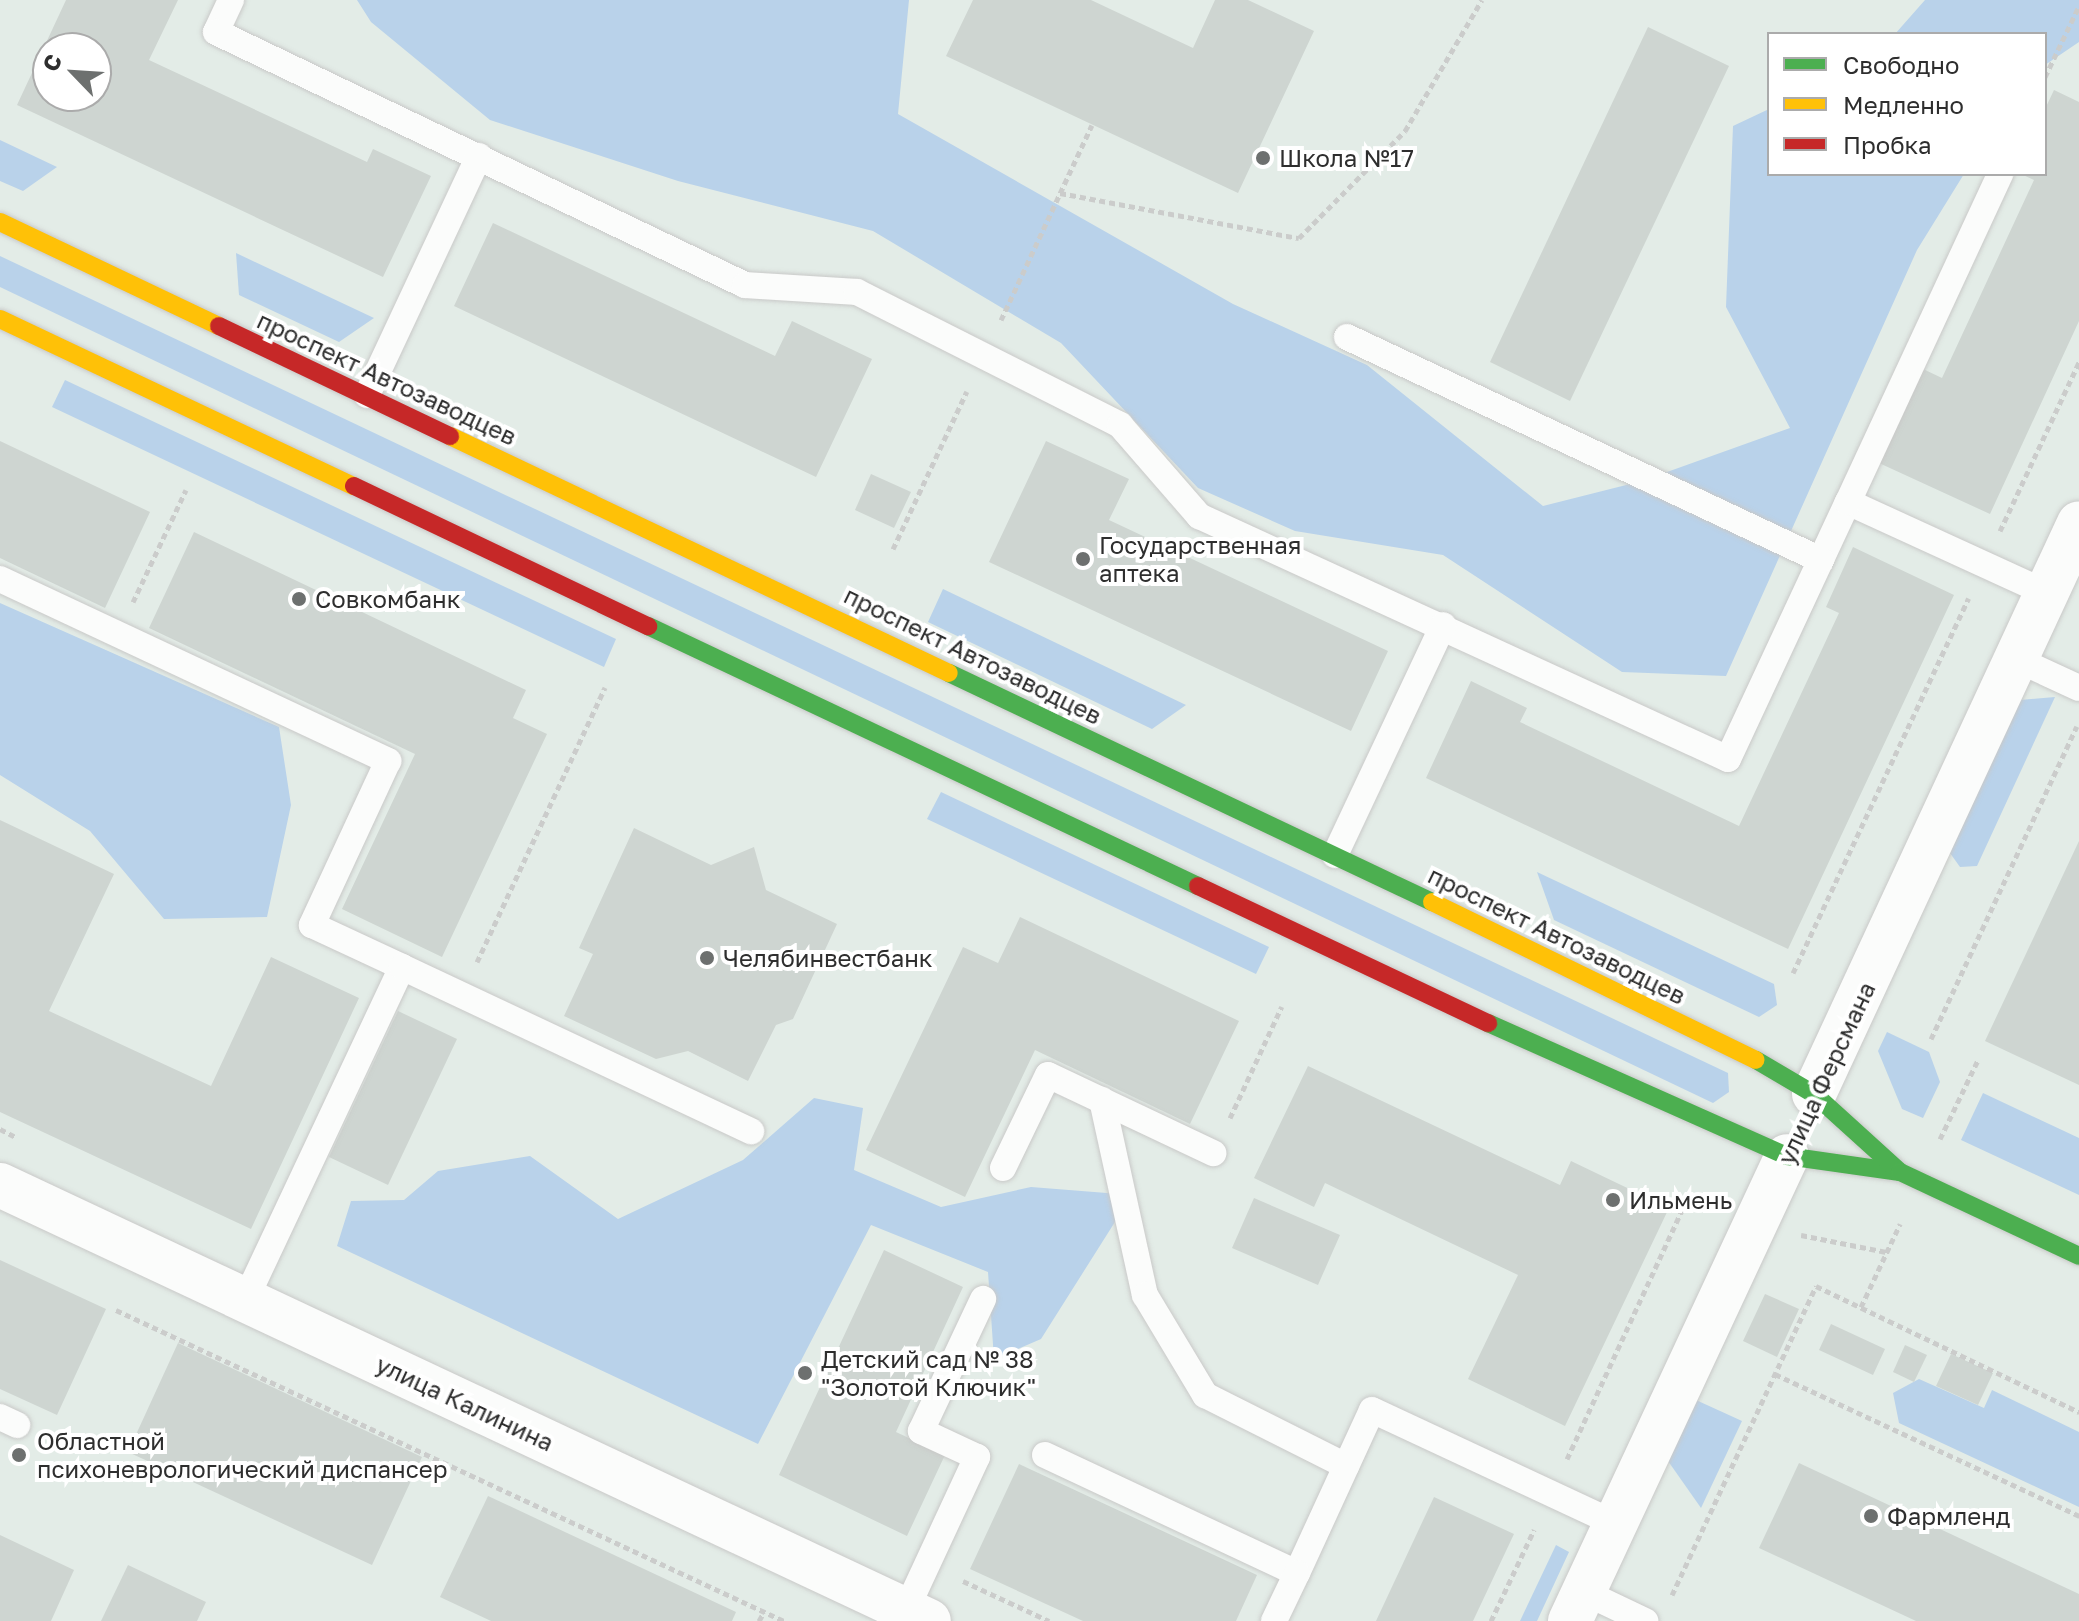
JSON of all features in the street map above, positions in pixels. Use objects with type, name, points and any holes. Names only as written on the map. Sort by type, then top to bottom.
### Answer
[{"type":"main road","name":"проспект Автозаводцев","points":[[0,222],[1726,1042],[1800,1125],[1900,1172]]},
{"type":"main road","name":"проспект Автозаводцев","points":[[0,319],[1652,1101],[1800,1125],[2079,1256]]},
{"type":"street","name":"улица Ферсмана","points":[[1577,1606],[2079,523]]},
{"type":"street","name":"улица Калинина","points":[[0,1185],[918,1616]]},
{"type":"lane","points":[[231,0],[216,32],[745,285],[857,292],[1120,425],[1199,516],[1443,625],[1728,759],[1999,176]]},
{"type":"lane","points":[[367,395],[479,156]]},
{"type":"lane","points":[[1347,337],[1821,560]]},
{"type":"lane","points":[[1848,502],[2047,593]]},
{"type":"lane","points":[[0,579],[388,761],[312,925],[751,1131]]},
{"type":"lane","points":[[1335,855],[1443,625]]},
{"type":"lane","points":[[2016,659],[2079,688]]},
{"type":"lane","points":[[245,1300],[402,967]]},
{"type":"lane","points":[[1003,1168],[1048,1075],[1213,1153]]},
{"type":"lane","points":[[1102,1100],[1145,1295],[1205,1395],[1346,1466]]},
{"type":"lane","points":[[918,1616],[977,1457],[921,1431],[983,1299]]},
{"type":"lane","points":[[1274,1621],[1372,1410],[1616,1524]]},
{"type":"lane","points":[[1045,1455],[1297,1573]]},
{"type":"lane","points":[[1577,1606],[1656,1614]]},
{"type":"path","points":[[1060,193],[1299,238],[1405,131],[1482,0]]},
{"type":"path","points":[[2047,73],[2079,6]]},
{"type":"path","points":[[1793,973],[2079,362]]},
{"type":"path","points":[[118,634],[186,490]]},
{"type":"path","points":[[461,995],[605,687]]},
{"type":"path","points":[[1931,1039],[2079,722]]},
{"type":"path","points":[[1213,1153],[1282,1006]]},
{"type":"path","points":[[1491,1621],[1689,1195]]},
{"type":"path","points":[[1755,1226],[1886,1252]]},
{"type":"path","points":[[1656,1614],[1816,1286],[2079,1412]]},
{"type":"path","points":[[116,1310],[784,1621]]},
{"type":"path","points":[[1775,1374],[2079,1516]]},
{"type":"path","points":[[759,1621],[764,1612]]},
{"type":"shaded area","points":[[357,0],[909,0],[898,114],[1233,304],[1367,365],[1543,506],[1642,481],[1790,428],[1726,307],[1733,126],[1767,110],[1767,176],[1963,176],[1917,250],[1726,676],[1622,672],[1443,555],[1295,531],[1198,488],[1061,343],[873,231],[678,181],[490,120],[371,22]]},
{"type":"shaded area","points":[[1925,0],[2079,0],[2079,42],[2047,64],[2047,32],[1897,32]]},
{"type":"shaded area","points":[[0,140],[57,167],[23,191],[0,181]]},
{"type":"shaded area","points":[[236,253],[374,318],[339,342],[239,295]]},
{"type":"shaded area","points":[[0,256],[1728,1073],[1729,1092],[1713,1103],[0,287]]},
{"type":"shaded area","points":[[65,380],[616,639],[604,667],[52,407]]},
{"type":"shaded area","points":[[943,589],[1186,705],[1152,729],[928,622]]},
{"type":"shaded area","points":[[0,603],[279,727],[291,805],[267,917],[164,919],[90,831],[0,775]]},
{"type":"shaded area","points":[[2055,697],[1977,866],[1960,867],[1950,853],[2020,700]]},
{"type":"shaded area","points":[[941,792],[1269,947],[1256,974],[927,819]]},
{"type":"shaded area","points":[[1537,872],[1774,984],[1777,1005],[1759,1017],[1554,920]]},
{"type":"shaded area","points":[[1887,1032],[1929,1052],[1940,1082],[1923,1118],[1902,1109],[1878,1051]]},
{"type":"shaded area","points":[[1983,1093],[2079,1138],[2079,1195],[1961,1140]]},
{"type":"shaded area","points":[[814,1098],[863,1108],[854,1170],[941,1207],[1031,1187],[1132,1195],[1041,1339],[994,1359],[988,1272],[871,1225],[758,1444],[337,1246],[351,1201],[404,1200],[438,1171],[530,1156],[618,1219],[743,1160]]},
{"type":"shaded area","points":[[1919,1379],[1984,1408],[1992,1390],[2079,1432],[2079,1507],[1899,1423],[1893,1393]]},
{"type":"shaded area","points":[[1696,1400],[1742,1421],[1701,1508],[1668,1461]]},
{"type":"shaded area","points":[[1556,1545],[1569,1552],[1537,1621],[1520,1621]]},
{"type":"building","points":[[66,0],[178,0],[149,60],[367,162],[373,149],[431,176],[383,277],[17,105],[32,73],[32,112],[112,112],[112,32],[51,32]]},
{"type":"building","points":[[973,0],[1091,0],[1193,48],[1215,0],[1248,0],[1314,31],[1238,193],[946,56]]},
{"type":"building","points":[[1648,27],[1729,66],[1570,401],[1490,362]]},
{"type":"building","points":[[2054,90],[2079,102],[2079,321],[1990,514],[1879,463],[1923,369],[1942,378],[2034,180],[2025,176],[2047,176],[2047,105]]},
{"type":"building","points":[[493,223],[775,356],[792,321],[872,359],[816,477],[454,306]]},
{"type":"building","points":[[0,441],[150,512],[105,608],[0,558]]},
{"type":"building","points":[[1046,441],[1129,479],[1109,520],[1388,651],[1351,731],[989,562]]},
{"type":"building","points":[[871,474],[911,492],[894,528],[855,510]]},
{"type":"building","points":[[194,532],[526,690],[513,718],[547,734],[442,957],[342,909],[415,754],[149,628]]},
{"type":"building","points":[[1853,547],[1954,595],[1788,949],[1426,778],[1471,681],[1527,708],[1520,722],[1739,826],[1839,613],[1826,607]]},
{"type":"building","points":[[0,820],[114,874],[49,1011],[211,1086],[271,957],[359,998],[251,1229],[0,1112]]},
{"type":"building","name":"Челябинвестбанк","points":[[634,828],[711,865],[754,847],[766,890],[837,924],[793,1019],[776,1025],[748,1081],[688,1051],[656,1059],[564,1016],[593,954],[579,948]]},
{"type":"building","points":[[2079,841],[2079,1085],[1985,1041]]},
{"type":"building","points":[[1020,917],[1239,1021],[1190,1124],[1035,1050],[965,1197],[866,1150],[963,947],[998,963]]},
{"type":"building","points":[[398,1011],[457,1039],[388,1185],[329,1157]]},
{"type":"building","points":[[1308,1066],[1560,1185],[1571,1161],[1669,1208],[1565,1426],[1468,1379],[1518,1275],[1325,1183],[1314,1207],[1254,1178]]},
{"type":"building","points":[[1254,1198],[1340,1235],[1318,1285],[1232,1248]]},
{"type":"building","points":[[884,1250],[963,1287],[896,1432],[945,1455],[907,1536],[779,1475]]},
{"type":"building","points":[[0,1260],[106,1309],[57,1415],[0,1389]]},
{"type":"building","points":[[1765,1294],[1799,1309],[1777,1357],[1743,1341]]},
{"type":"building","points":[[1831,1324],[1885,1349],[1873,1375],[1819,1350]]},
{"type":"building","points":[[178,1343],[422,1457],[372,1565],[128,1452]]},
{"type":"building","points":[[1905,1345],[1927,1355],[1914,1382],[1893,1372]]},
{"type":"building","points":[[1951,1354],[1993,1373],[1978,1405],[1936,1386]]},
{"type":"building","points":[[1799,1463],[2079,1594],[2079,1621],[1916,1621],[1759,1548]]},
{"type":"building","points":[[1019,1464],[1257,1575],[1236,1621],[1083,1621],[970,1569]]},
{"type":"building","points":[[488,1496],[736,1612],[732,1621],[491,1621],[440,1597]]},
{"type":"building","points":[[1434,1497],[1514,1534],[1473,1621],[1376,1621]]},
{"type":"building","points":[[0,1535],[74,1570],[51,1621],[0,1621]]},
{"type":"building","points":[[128,1565],[206,1602],[197,1621],[101,1621]]},
{"type":"traffic: fast","points":[[648,626],[1198,886]]},
{"type":"traffic: fast","points":[[949,673],[1432,902]]},
{"type":"traffic: fast","points":[[1488,1023],[1787,1156],[1900,1172]]},
{"type":"traffic: fast","points":[[1756,1060],[1814,1094],[1900,1172],[2079,1256]]},
{"type":"traffic: slow","points":[[0,222],[219,326]]},
{"type":"traffic: slow","points":[[0,319],[354,486]]},
{"type":"traffic: slow","points":[[450,436],[949,673]]},
{"type":"traffic: slow","points":[[1432,902],[1756,1060]]},
{"type":"traffic: jam","points":[[219,326],[450,436]]},
{"type":"traffic: jam","points":[[354,486],[648,626]]},
{"type":"traffic: jam","points":[[1198,886],[1488,1023]]},
{"type":"place","name":"Школа №17","points":[[1263,158]]},
{"type":"place","name":"Государственная аптека","points":[[1083,559]]},
{"type":"place","name":"Совкомбанк","points":[[299,599]]},
{"type":"place","name":"Челябинвестбанк","points":[[707,958]]},
{"type":"place","name":"Ильмень","points":[[1613,1200]]},
{"type":"place","name":"Детский сад № 38 \"Золотой Ключик\"","points":[[805,1373]]},
{"type":"place","name":"Областной психоневрологический диспансер","points":[[19,1455]]},
{"type":"place","name":"Фармленд","points":[[1871,1516]]}]
